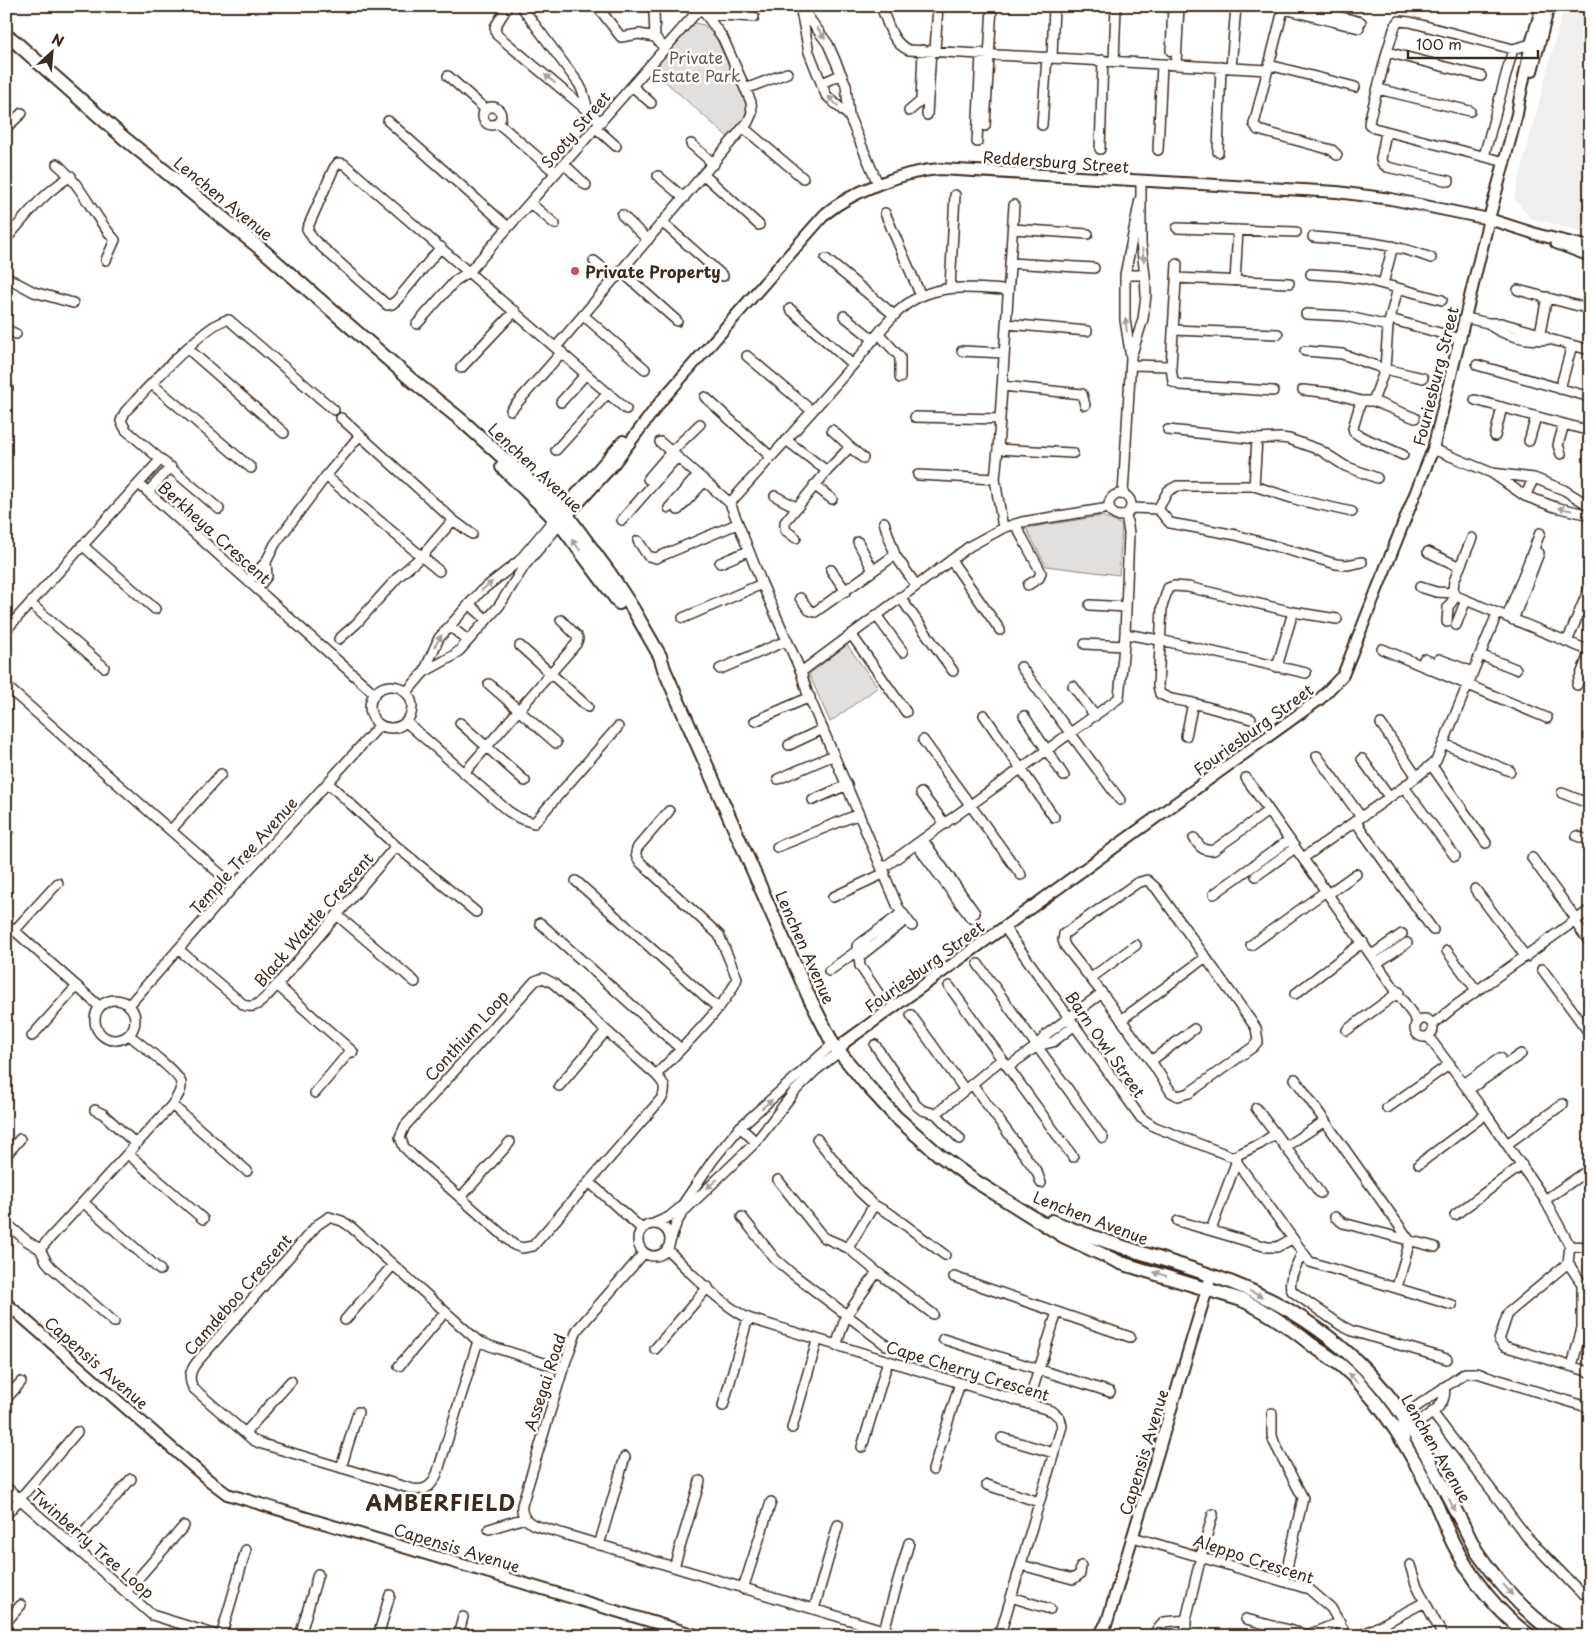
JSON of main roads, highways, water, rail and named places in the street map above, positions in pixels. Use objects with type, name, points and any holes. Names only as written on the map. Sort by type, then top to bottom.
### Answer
[{"type":"main road","name":"Lenchen Avenue","points":[[9,36],[124,138],[266,253],[414,382],[426,390],[561,517],[611,575],[660,656],[664,669],[808,995],[839,1046],[896,1117],[972,1179],[1063,1236],[1121,1262],[1242,1300],[1259,1308],[1285,1323],[1343,1368],[1361,1386],[1384,1415],[1406,1449],[1425,1482],[1454,1544],[1469,1569],[1496,1605],[1530,1636]]},
{"type":"main road","name":"Lenchen Avenue","points":[[1012,1205],[1095,1238],[1230,1282],[1273,1302],[1319,1330],[1362,1366],[1391,1399],[1477,1552],[1513,1597],[1537,1620],[1558,1636]]},
{"type":"place","name":"Private Property","points":[[575,271]]},
{"type":"district","name":"AMBERFIELD","points":[[441,1502]]},
{"type":"park label","name":"Private Estate Park","points":[[696,66]]}]
